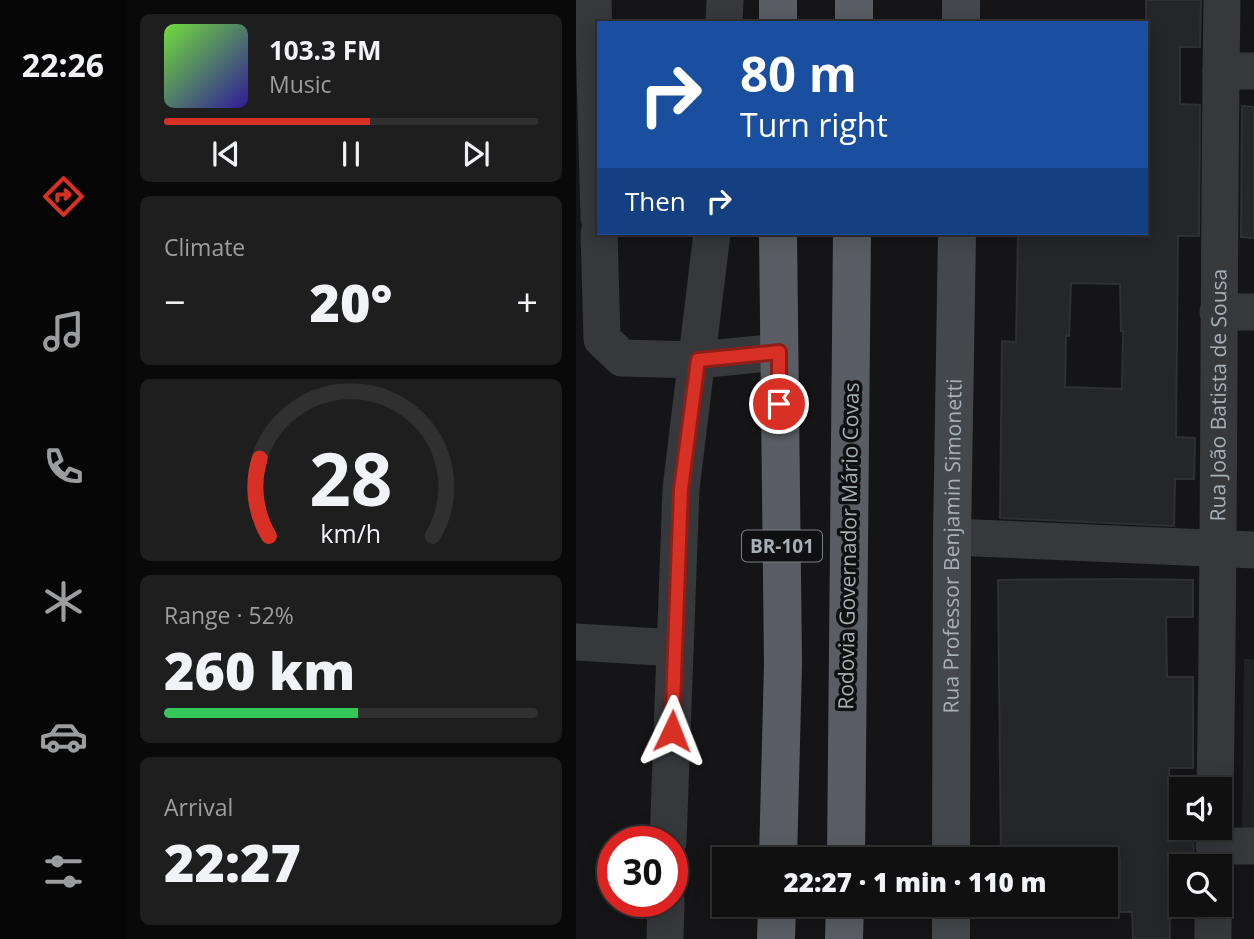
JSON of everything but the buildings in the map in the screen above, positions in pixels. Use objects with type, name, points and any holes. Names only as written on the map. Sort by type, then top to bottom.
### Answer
[{"type":"highway","points":[[778,0],[778,21]]},
{"type":"highway","points":[[854,0],[854,21]]},
{"type":"highway","name":"BR-101","points":[[778,235],[783,664],[778,847]]},
{"type":"highway","name":"Rodovia Governador Mário Covas","points":[[846,847],[852,235]]},
{"type":"highway","points":[[776,939],[777,917]]},
{"type":"highway","points":[[844,939],[845,917]]},
{"type":"main road","points":[[960,21],[961,0]]},
{"type":"main road","name":"Rua Professor Benjamin Simonetti","points":[[951,847],[957,235]]},
{"type":"main road","points":[[951,917],[951,939]]},
{"type":"street","points":[[593,0],[597,145]]},
{"type":"street","points":[[724,21],[725,0]]},
{"type":"street","name":"Rua João Batista de Sousa","points":[[1216,777],[1237,550],[1218,312],[1237,71],[1222,0]]},
{"type":"street","points":[[599,235],[602,339],[622,358],[698,360],[779,352]]},
{"type":"street","points":[[669,826],[681,489],[712,235]]},
{"type":"street","points":[[1218,312],[1254,312]]},
{"type":"street","points":[[952,537],[1237,550]]},
{"type":"street","points":[[576,642],[675,648]]},
{"type":"street","points":[[1214,847],[1254,846]]},
{"type":"street","points":[[665,939],[666,917]]},
{"type":"street","points":[[1213,917],[1213,939]]},
{"type":"shaded area","points":[[1244,659],[1254,659],[1254,839],[1242,839]]},
{"type":"route","points":[[672,731],[681,489],[698,360],[779,352],[779,404]]}]
